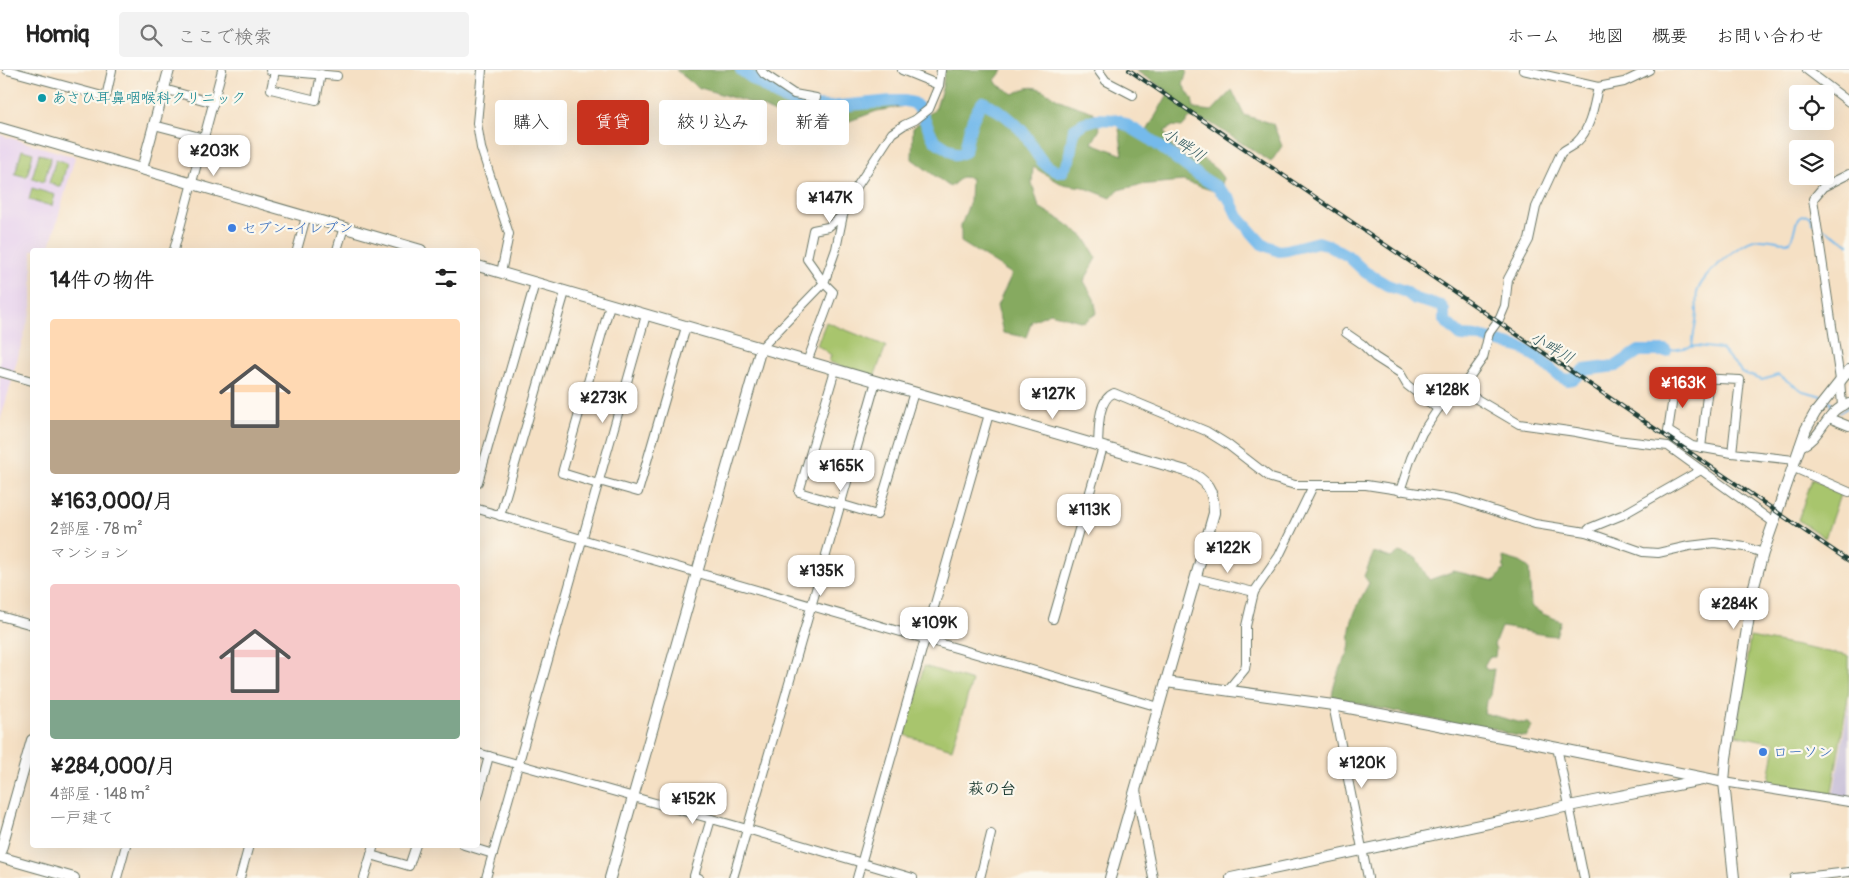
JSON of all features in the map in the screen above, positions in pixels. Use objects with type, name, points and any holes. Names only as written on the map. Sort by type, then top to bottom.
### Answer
[{"type":"street","points":[[7,70],[106,97],[112,70]]},
{"type":"street","points":[[142,169],[169,70]]},
{"type":"street","points":[[175,248],[222,70]]},
{"type":"street","points":[[482,70],[477,123],[478,131],[481,148],[509,234],[501,273]]},
{"type":"street","points":[[761,70],[794,94],[816,98]]},
{"type":"street","points":[[902,70],[939,85]]},
{"type":"street","points":[[610,878],[761,348],[824,283],[836,249],[843,215],[858,184],[892,133],[928,110],[939,85],[941,70]]},
{"type":"street","points":[[1098,70],[1106,81],[1133,95]]},
{"type":"street","points":[[1523,70],[1598,87],[1624,82],[1649,70]]},
{"type":"street","points":[[1807,70],[1849,102]]},
{"type":"street","points":[[321,74],[316,100],[271,89],[272,71],[321,74],[337,76]]},
{"type":"street","points":[[1400,491],[1422,433],[1438,409],[1476,370],[1482,358],[1489,335],[1505,306],[1508,278],[1529,240],[1538,202],[1561,153],[1565,148],[1578,141],[1584,133],[1592,113],[1598,87]]},
{"type":"street","points":[[164,89],[214,103]]},
{"type":"street","points":[[154,125],[204,138]]},
{"type":"street","points":[[0,128],[414,248]]},
{"type":"street","points":[[1799,447],[1806,446],[1838,410],[1840,380],[1813,199],[1823,187],[1849,174]]},
{"type":"street","points":[[807,362],[833,292],[807,259],[813,230],[828,227],[843,215]]},
{"type":"street","points":[[298,248],[306,217]]},
{"type":"street","points":[[338,248],[344,228]]},
{"type":"street","points":[[480,267],[1186,471],[1194,474],[1206,484],[1214,500],[1214,513],[1110,878]]},
{"type":"street","points":[[480,475],[535,283]]},
{"type":"street","points":[[500,516],[565,292]]},
{"type":"street","points":[[610,304],[562,473],[638,492],[686,326]]},
{"type":"street","points":[[486,878],[646,315]]},
{"type":"street","points":[[1346,333],[1362,344],[1375,357],[1400,373],[1407,385],[1438,409]]},
{"type":"street","points":[[835,370],[799,492],[877,515],[914,392]]},
{"type":"street","points":[[1734,878],[1724,782],[1726,758],[1754,586],[1793,463],[1810,421],[1849,370]]},
{"type":"street","points":[[0,372],[30,380]]},
{"type":"street","points":[[1732,453],[1740,380],[1676,377],[1668,431],[1692,446],[1701,448],[1793,463],[1849,492]]},
{"type":"street","points":[[1701,448],[1709,378]]},
{"type":"street","points":[[733,878],[876,382]]},
{"type":"street","points":[[587,387],[622,398]]},
{"type":"street","points":[[1458,388],[1519,424],[1616,440],[1668,446],[1773,522]]},
{"type":"street","points":[[1053,619],[1100,446],[1103,407],[1109,395],[1114,393],[1206,431],[1227,444],[1271,478],[1295,485],[1366,485],[1457,500],[1535,524],[1586,532],[1643,552],[1658,553],[1714,543],[1744,547],[1763,553]]},
{"type":"street","points":[[1838,410],[1849,426]]},
{"type":"street","points":[[857,878],[989,414]]},
{"type":"street","points":[[1586,532],[1590,528],[1622,515],[1701,470]]},
{"type":"street","points":[[1227,691],[1245,668],[1246,626],[1254,592],[1279,556],[1313,486]]},
{"type":"street","points":[[480,510],[1159,707]]},
{"type":"street","points":[[1196,578],[1254,592]]},
{"type":"street","points":[[0,616],[30,624]]},
{"type":"street","points":[[1166,682],[1333,705],[1557,747],[1708,779],[1849,802]]},
{"type":"street","points":[[1333,705],[1368,878]]},
{"type":"street","points":[[30,747],[0,855],[74,878]]},
{"type":"street","points":[[1557,747],[1584,878]]},
{"type":"street","points":[[480,754],[913,878]]},
{"type":"street","points":[[480,790],[489,756]]},
{"type":"street","points":[[1231,878],[1569,806],[1708,779]]},
{"type":"street","points":[[1135,786],[1153,878]]},
{"type":"street","points":[[699,878],[694,876],[711,819]]},
{"type":"street","points":[[980,878],[992,834]]},
{"type":"street","points":[[117,878],[125,848]]},
{"type":"street","points":[[240,878],[249,848]]},
{"type":"street","points":[[364,878],[373,848]]},
{"type":"street","points":[[371,855],[409,866],[415,848]]},
{"type":"street","points":[[474,848],[493,854]]},
{"type":"street","points":[[1794,878],[1849,872]]},
{"type":"shaded area","points":[[0,135],[75,157],[50,248],[30,248],[30,314],[13,374],[0,370]]},
{"type":"shaded area","points":[[0,376],[12,380],[0,421]]},
{"type":"shaded area","points":[[1849,701],[1849,798],[1833,796]]},
{"type":"green space","points":[[676,70],[756,70],[761,78],[794,99],[801,100],[777,100],[777,114],[767,109],[767,100],[741,100],[697,87]]},
{"type":"green space","points":[[944,70],[1003,70],[995,80],[998,85],[1014,94],[1028,88],[1039,88],[1062,101],[1093,112],[1100,129],[1092,143],[1123,155],[1119,129],[1147,131],[1169,92],[1135,70],[1185,70],[1187,71],[1183,85],[1192,99],[1194,109],[1212,111],[1232,90],[1244,115],[1273,124],[1282,146],[1271,162],[1209,122],[1190,118],[1182,127],[1173,126],[1165,131],[1169,142],[1178,152],[1192,161],[1200,157],[1217,170],[1223,178],[1222,185],[1214,191],[1183,181],[1139,185],[1118,190],[1111,198],[1083,187],[1062,184],[1033,167],[1032,183],[1039,207],[1084,237],[1097,258],[1084,281],[1094,299],[1097,313],[1084,322],[1050,313],[1032,321],[1026,337],[1003,333],[997,306],[1012,274],[961,242],[961,226],[970,201],[971,178],[962,177],[950,187],[912,159],[913,128],[936,108],[943,85]]},
{"type":"green space","points":[[882,104],[905,106],[877,111],[849,121],[849,107]]},
{"type":"green space","points":[[22,150],[33,153],[27,177],[15,174]]},
{"type":"green space","points":[[39,154],[51,157],[44,182],[32,178]]},
{"type":"green space","points":[[56,159],[67,163],[61,187],[49,183]]},
{"type":"green space","points":[[32,188],[55,195],[52,206],[29,200]]},
{"type":"green space","points":[[826,322],[886,346],[874,377],[829,362],[831,355],[817,345]]},
{"type":"green space","points":[[1812,479],[1841,492],[1825,538],[1798,520]]},
{"type":"green space","points":[[1374,552],[1391,558],[1399,552],[1416,558],[1429,580],[1454,571],[1495,581],[1504,569],[1503,557],[1520,562],[1529,568],[1531,606],[1543,614],[1561,621],[1556,636],[1501,627],[1494,645],[1496,649],[1495,657],[1489,657],[1484,666],[1487,670],[1494,669],[1490,695],[1484,713],[1522,723],[1529,723],[1532,727],[1526,737],[1508,734],[1491,727],[1476,729],[1332,698],[1336,680],[1349,650],[1350,630],[1353,619],[1369,583],[1364,576]]},
{"type":"green space","points":[[1750,637],[1849,656],[1849,691],[1831,797],[1768,786],[1775,743],[1736,735]]},
{"type":"green space","points":[[924,666],[972,681],[952,749],[904,735]]},
{"type":"waterway","name":"小畔川","points":[[741,70],[778,96],[797,104],[828,107],[892,101],[914,103],[919,108],[934,140],[957,155],[965,152],[973,119],[983,102],[1019,127],[1043,162],[1049,167],[1062,172],[1069,160],[1074,129],[1084,123],[1097,119],[1118,120],[1147,137],[1217,187],[1230,200],[1238,217],[1262,244],[1279,251],[1318,242],[1330,246],[1348,256],[1365,272],[1387,285],[1406,292],[1415,299],[1441,306],[1444,310],[1444,320],[1461,336],[1480,337],[1522,348],[1567,380],[1573,379],[1584,370],[1616,366],[1639,351],[1666,351]]},
{"type":"waterway","name":"小畔川","points":[[1692,347],[1697,313],[1697,293],[1702,283],[1715,267],[1734,251],[1752,241],[1763,239],[1790,242],[1800,217],[1810,216],[1813,223]]},
{"type":"waterway","name":"小畔川","points":[[1819,226],[1849,244]]},
{"type":"waterway","points":[[1666,351],[1697,346],[1721,349],[1743,373],[1762,380],[1778,375],[1803,391],[1823,396]]},
{"type":"waterway","points":[[1829,400],[1832,409]]},
{"type":"waterway","points":[[1840,412],[1849,407]]},
{"type":"railway","points":[[1129,70],[1849,561]]},
{"type":"place","name":"あさひ耳鼻咽喉科クリニック","points":[[42,98]]},
{"type":"place","name":"セブン-イレブン","points":[[232,228]]},
{"type":"place","name":"ローソン","points":[[1763,752]]},
{"type":"district","name":"萩の台","points":[[992,789]]}]
